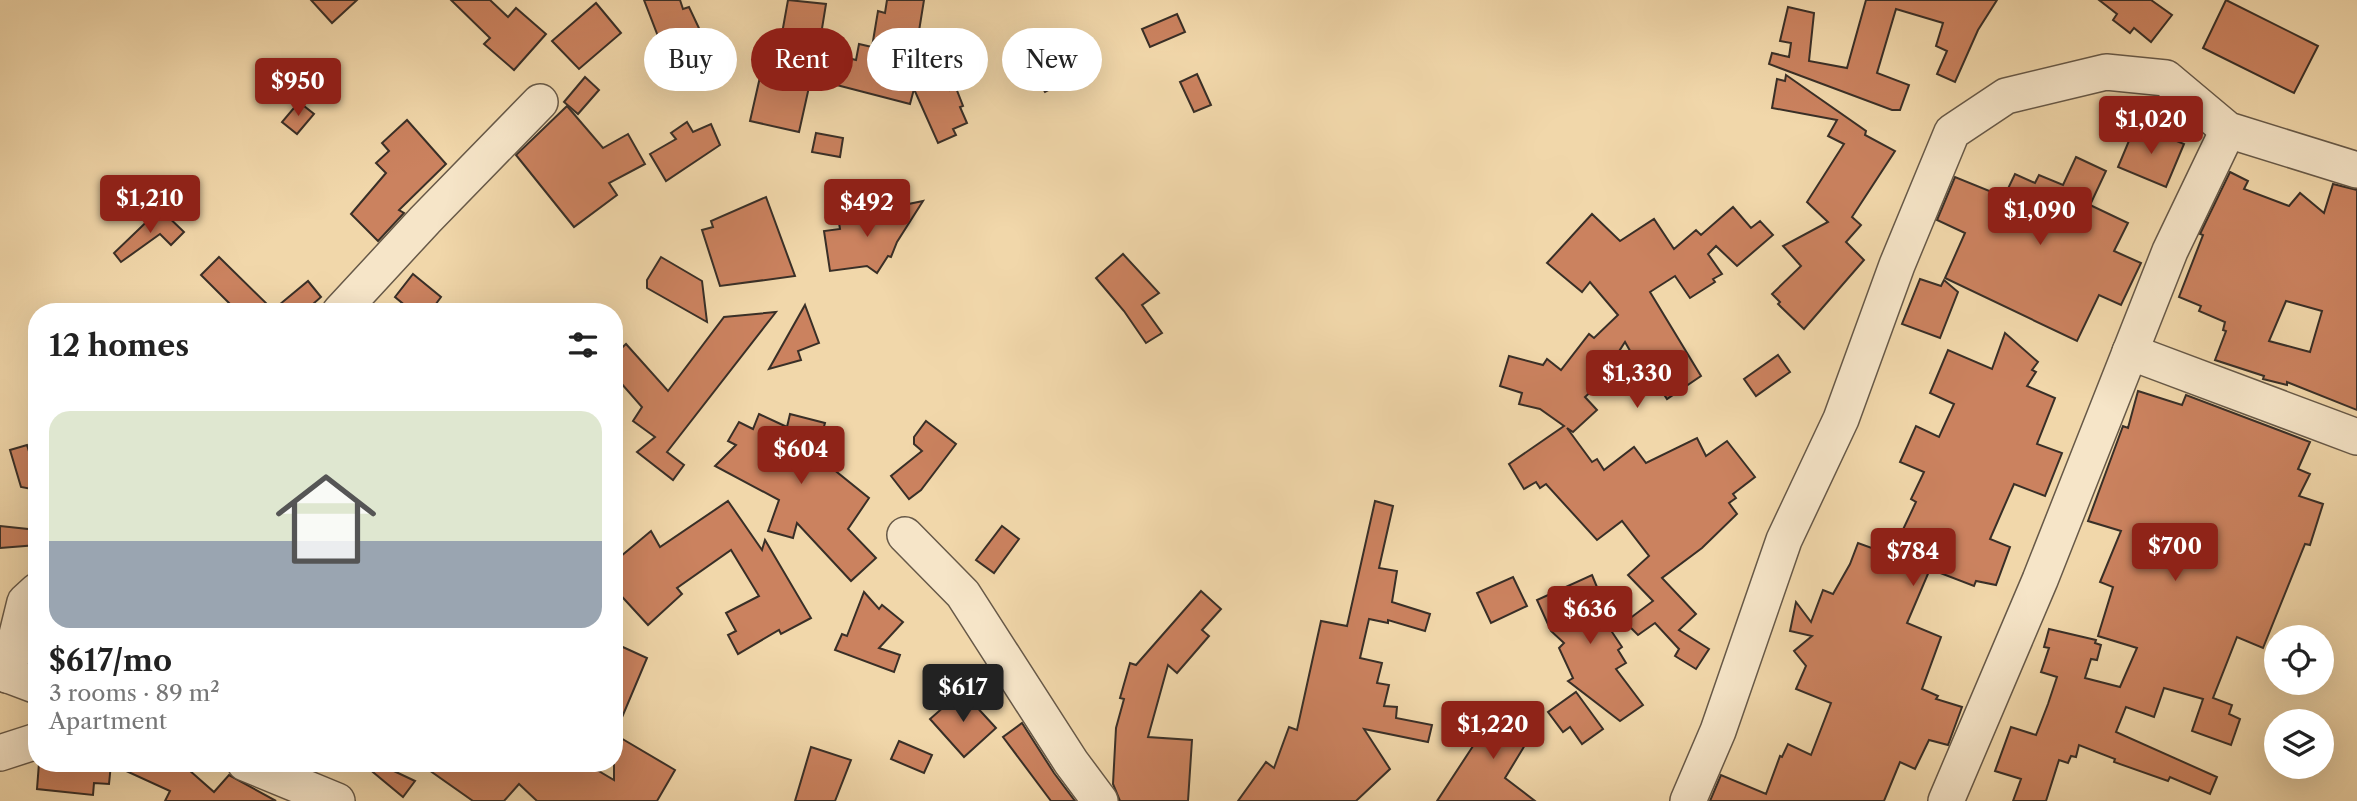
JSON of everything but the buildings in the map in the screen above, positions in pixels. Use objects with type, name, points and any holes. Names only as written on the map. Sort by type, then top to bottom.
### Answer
[{"type":"street","points":[[1688,801],[1718,731],[1784,540],[1841,419],[1897,265],[1952,132],[2006,96],[2106,72],[2166,78],[2228,130],[2357,170]]},
{"type":"street","points":[[349,303],[540,102]]},
{"type":"street","points":[[1947,801],[2040,580],[2170,251],[2228,130]]},
{"type":"street","points":[[2130,352],[2357,437]]},
{"type":"street","points":[[905,535],[962,594],[1071,762],[1100,801]]},
{"type":"street","points":[[15,678],[25,602],[28,599]]},
{"type":"street","points":[[0,753],[28,744]]},
{"type":"street","points":[[267,772],[338,801]]}]
